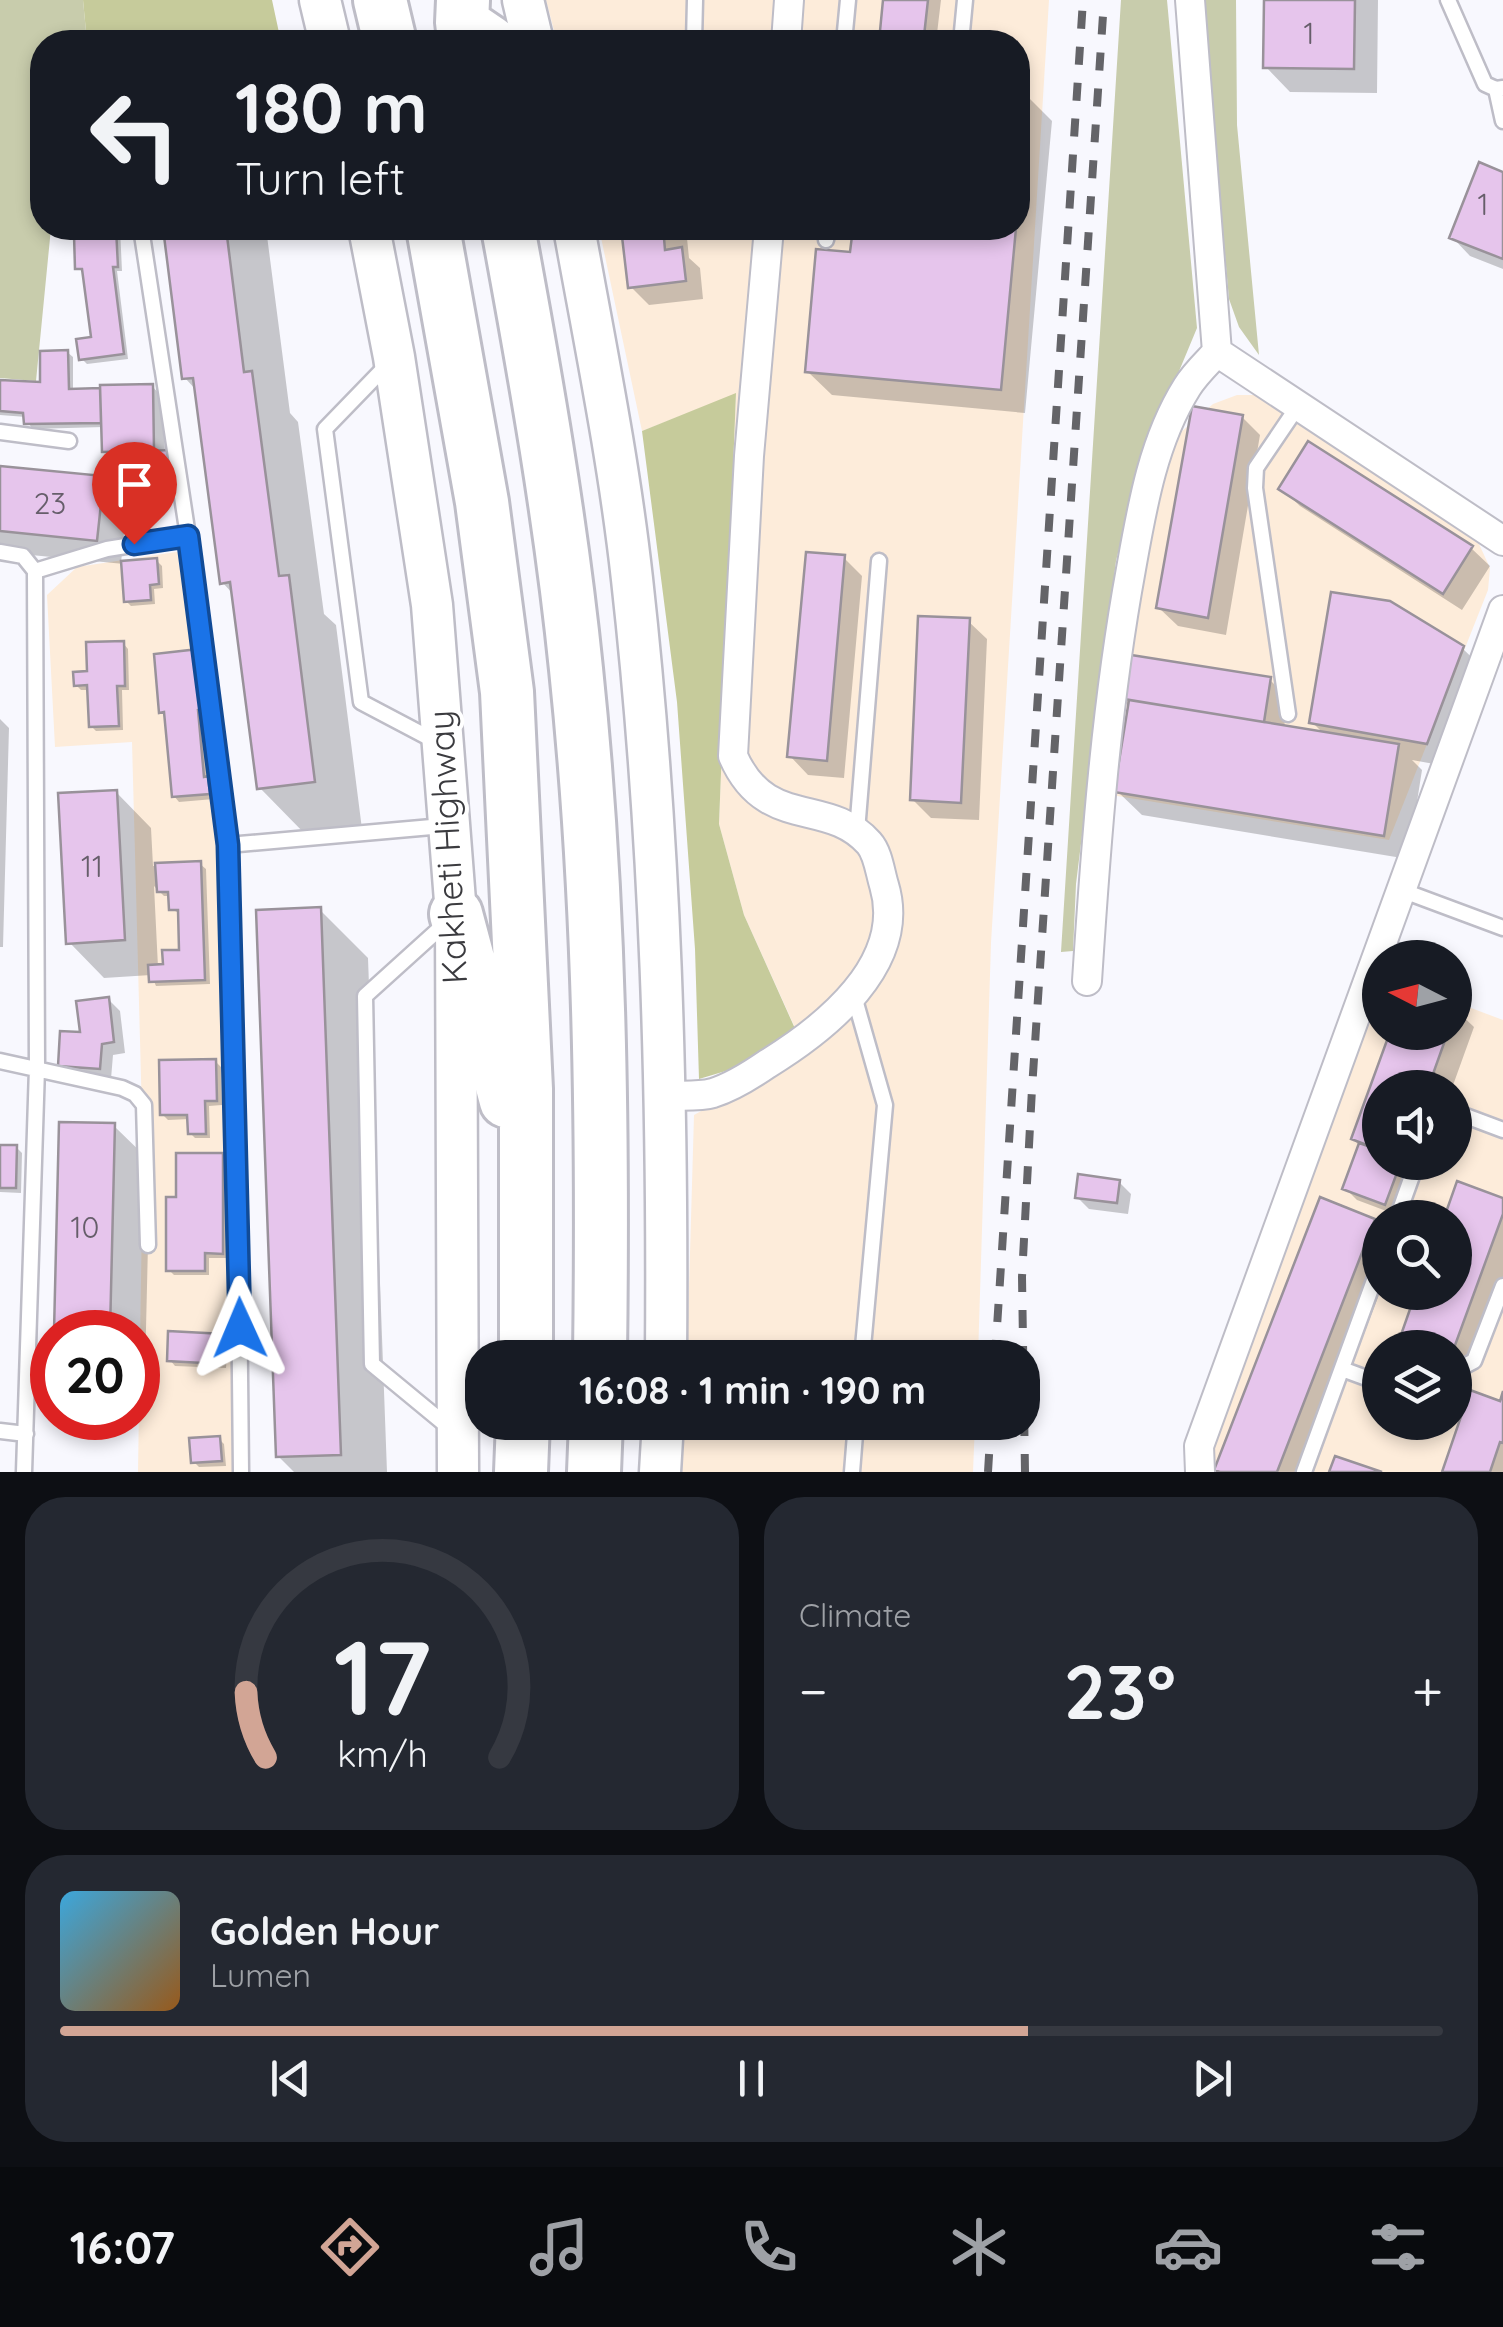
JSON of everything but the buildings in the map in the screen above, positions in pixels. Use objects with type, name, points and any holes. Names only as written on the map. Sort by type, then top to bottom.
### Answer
[{"type":"highway","points":[[380,0],[387,30]]},
{"type":"highway","name":"Kakheti Highway","points":[[436,240],[482,502],[507,692],[521,930],[526,1340]]},
{"type":"highway","points":[[510,240],[538,394],[576,668],[600,1026],[600,1340]]},
{"type":"highway","points":[[456,914],[527,1180]]},
{"type":"highway","points":[[520,1472],[522,1440]]},
{"type":"highway","points":[[594,1472],[595,1440]]},
{"type":"street","points":[[320,0],[327,30]]},
{"type":"street","points":[[523,0],[530,30]]},
{"type":"street","points":[[787,30],[789,0]]},
{"type":"street","points":[[1087,980],[1100,776],[1117,642],[1140,516],[1154,459],[1187,386],[1217,352],[1190,0]]},
{"type":"street","name":"Kakheti Highway","points":[[371,240],[394,357],[432,605],[456,914],[459,1455]]},
{"type":"street","points":[[576,240],[632,575],[658,858],[667,1096],[666,1340]]},
{"type":"street","points":[[667,1096],[712,1093],[746,1078],[824,1025],[854,996],[874,964],[887,924],[887,894],[873,846],[857,831],[766,798],[753,789],[733,756],[749,456],[768,240]]},
{"type":"street","points":[[1217,352],[1503,541]]},
{"type":"street","points":[[1200,1472],[1199,1446],[1503,610]]},
{"type":"street","points":[[660,1472],[662,1440]]},
{"type":"lane","points":[[694,30],[695,0]]},
{"type":"lane","points":[[845,30],[848,0]]},
{"type":"lane","points":[[961,30],[965,0]]},
{"type":"lane","points":[[1448,0],[1485,84],[1500,89],[1503,120]]},
{"type":"lane","points":[[143,240],[188,536],[228,845],[242,1472]]},
{"type":"lane","points":[[394,357],[325,428],[362,702],[443,745]]},
{"type":"lane","points":[[1288,714],[1256,468],[1298,406]]},
{"type":"lane","points":[[0,432],[69,441]]},
{"type":"lane","points":[[35,571],[107,549],[188,536]]},
{"type":"lane","points":[[0,552],[23,556],[35,571],[36,1068],[24,1472]]},
{"type":"lane","points":[[857,831],[879,562]]},
{"type":"lane","points":[[228,845],[449,825]]},
{"type":"lane","points":[[1401,890],[1503,928]]},
{"type":"lane","points":[[456,914],[365,996],[372,1364],[459,1455]]},
{"type":"lane","points":[[854,996],[885,1105],[864,1340]]},
{"type":"lane","points":[[0,1061],[136,1094],[144,1106],[148,1244]]},
{"type":"lane","points":[[1472,1118],[1503,1130]]},
{"type":"lane","points":[[1472,1362],[1503,1286]]},
{"type":"lane","points":[[1304,1472],[1363,1310]]},
{"type":"lane","points":[[1342,1369],[1362,1376]]},
{"type":"lane","points":[[0,1431],[26,1434]]},
{"type":"lane","points":[[852,1472],[855,1440]]},
{"type":"shaded area","points":[[546,0],[1049,0],[991,943],[979,1340],[687,1340],[694,1115],[806,1052],[744,915],[719,824],[736,394],[642,431],[602,240],[1030,240],[1030,30],[554,30]]},
{"type":"shaded area","points":[[1237,395],[1257,395],[1479,544],[1490,568],[1488,590],[1389,840],[1111,795],[1130,636],[1164,464],[1181,432],[1213,404]]},
{"type":"shaded area","points":[[189,550],[218,807],[237,1472],[138,1472],[138,1440],[160,1440],[160,1310],[141,1310],[143,1152],[132,742],[55,747],[47,595],[77,567]]},
{"type":"shaded area","points":[[1472,1008],[1503,1020],[1503,1472],[1209,1472],[1208,1455],[1362,1027],[1362,1050],[1472,1050]]},
{"type":"shaded area","points":[[681,1440],[974,1440],[973,1472],[678,1472]]},
{"type":"green space","points":[[0,0],[83,0],[86,30],[30,30],[30,240],[50,240],[36,381],[0,378]]},
{"type":"green space","points":[[83,0],[272,0],[278,30],[86,30]]},
{"type":"green space","points":[[1121,0],[1167,0],[1197,328],[1140,465],[1116,561],[1076,884],[1073,951],[1061,952]]},
{"type":"green space","points":[[1202,0],[1236,0],[1237,125],[1259,355],[1239,327],[1229,299]]},
{"type":"green space","points":[[736,393],[719,824],[744,915],[797,1033],[739,1067],[699,1079],[695,949],[677,702],[642,431]]},
{"type":"railway","points":[[996,1340],[1083,0]]},
{"type":"railway","points":[[1025,1472],[1022,1277],[1032,1089],[1104,0]]},
{"type":"railway","points":[[988,1472],[990,1440]]},
{"type":"route","points":[[134,544],[188,536],[228,845],[240,1328]]}]
